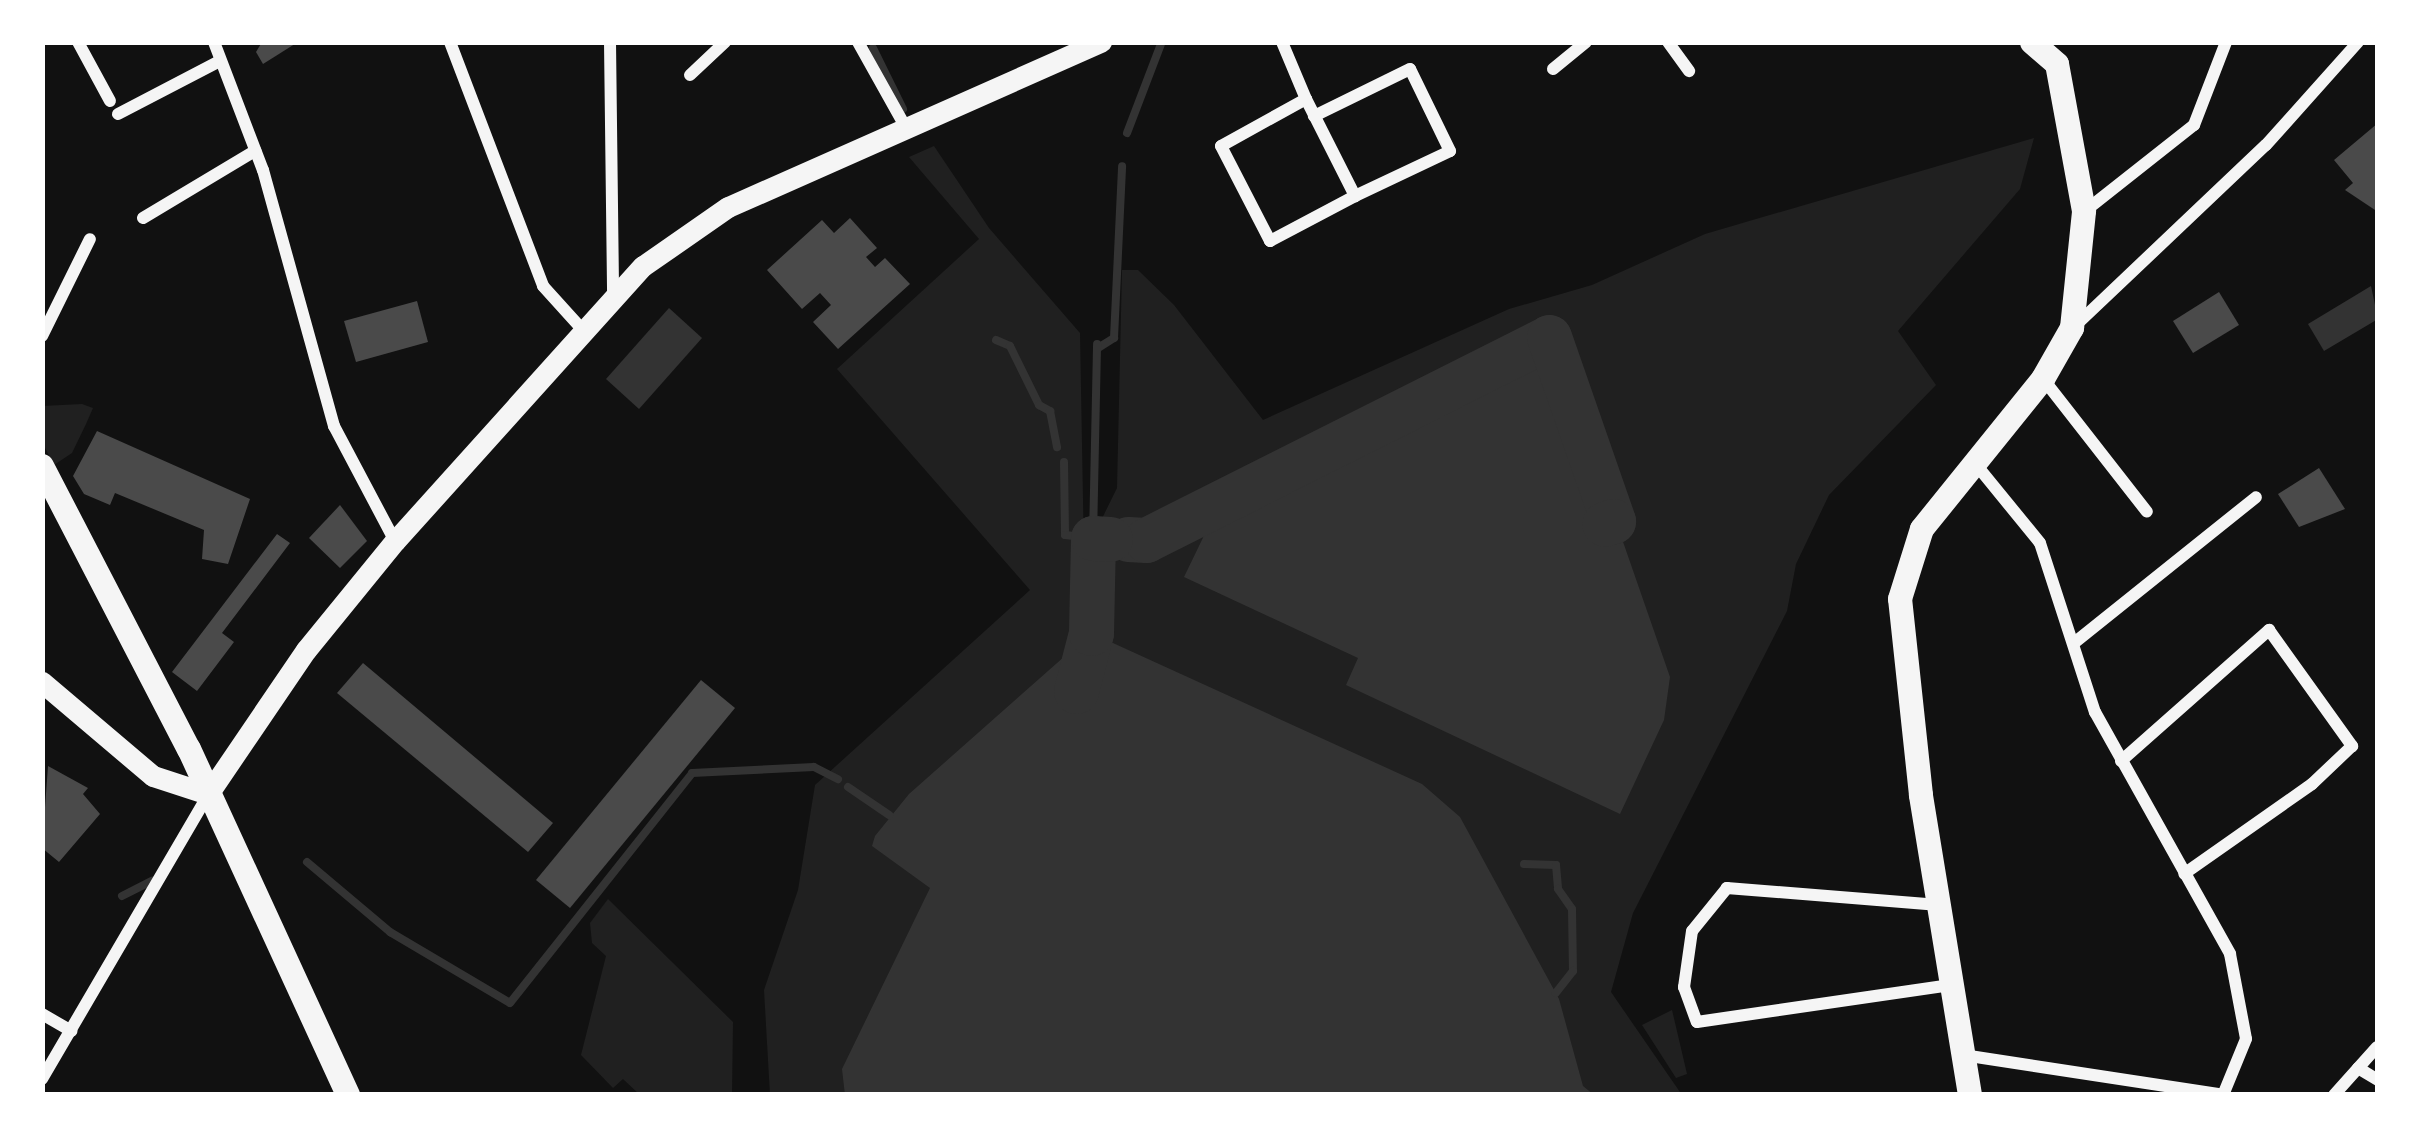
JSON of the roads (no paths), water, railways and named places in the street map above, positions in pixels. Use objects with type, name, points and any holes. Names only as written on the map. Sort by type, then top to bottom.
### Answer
[{"type":"main road","points":[[1970,1095],[1939,904],[1900,599],[1922,529],[2043,379],[2072,328],[2084,212],[2062,53],[2032,42]]},
{"type":"main road","points":[[42,466],[208,794],[348,1095]]},
{"type":"street","points":[[78,42],[110,100]]},
{"type":"street","points":[[214,42],[255,151],[334,425],[395,541]]},
{"type":"street","points":[[450,42],[542,286],[581,328]]},
{"type":"street","points":[[610,42],[613,295]]},
{"type":"street","points":[[690,75],[725,42]]},
{"type":"street","points":[[858,42],[906,128]]},
{"type":"street","points":[[42,1078],[208,794],[306,650],[395,541],[613,295],[728,207],[906,128],[1050,52],[1101,42]]},
{"type":"street","points":[[1282,42],[1355,196]]},
{"type":"street","points":[[1553,69],[1586,42]]},
{"type":"street","points":[[1668,42],[1689,71]]},
{"type":"street","points":[[2084,212],[2194,125],[2226,42]]},
{"type":"street","points":[[2072,328],[2266,145],[2358,42]]},
{"type":"street","points":[[118,115],[220,61]]},
{"type":"street","points":[[1306,99],[1221,146],[1270,241],[1450,151],[1410,69],[1314,116]]},
{"type":"street","points":[[143,218],[255,151]]},
{"type":"street","points":[[42,336],[90,239]]},
{"type":"street","points":[[2043,379],[2147,512]]},
{"type":"street","points":[[1963,1055],[2223,1095],[2246,1039],[2230,954],[2121,760],[2040,543],[1974,461]]},
{"type":"street","points":[[2074,643],[2256,497]]},
{"type":"street","points":[[2121,760],[2269,630],[2352,746],[2312,784],[2184,874]]},
{"type":"street","points":[[42,682],[153,776],[208,794]]},
{"type":"street","points":[[1939,904],[1727,888],[1692,931],[1684,987],[1697,1022],[1952,985]]},
{"type":"street","points":[[42,1014],[72,1031]]},
{"type":"street","points":[[2334,1095],[2377,1047]]},
{"type":"street","points":[[2358,1068],[2378,1080]]},
{"type":"waterway","points":[[1127,133],[1161,44]]},
{"type":"waterway","points":[[873,48],[903,109]]},
{"type":"waterway","points":[[1098,348],[1114,338],[1122,166]]},
{"type":"waterway","points":[[1128,539],[1146,540],[1549,337],[1613,521],[1604,524]]},
{"type":"waterway","points":[[996,340],[1010,346],[1039,405],[1050,411],[1057,447]]},
{"type":"waterway","points":[[1064,462],[1065,535],[1093,538],[1097,344]]},
{"type":"waterway","points":[[1076,691],[1091,633],[1093,538],[1110,539]]},
{"type":"waterway","points":[[307,862],[390,932],[510,1003],[692,773],[814,767],[838,779]]},
{"type":"waterway","points":[[848,787],[889,815]]},
{"type":"waterway","points":[[1524,864],[1556,865],[1558,889],[1572,909],[1573,971],[1556,993]]},
{"type":"waterway","points":[[122,896],[152,881]]}]
